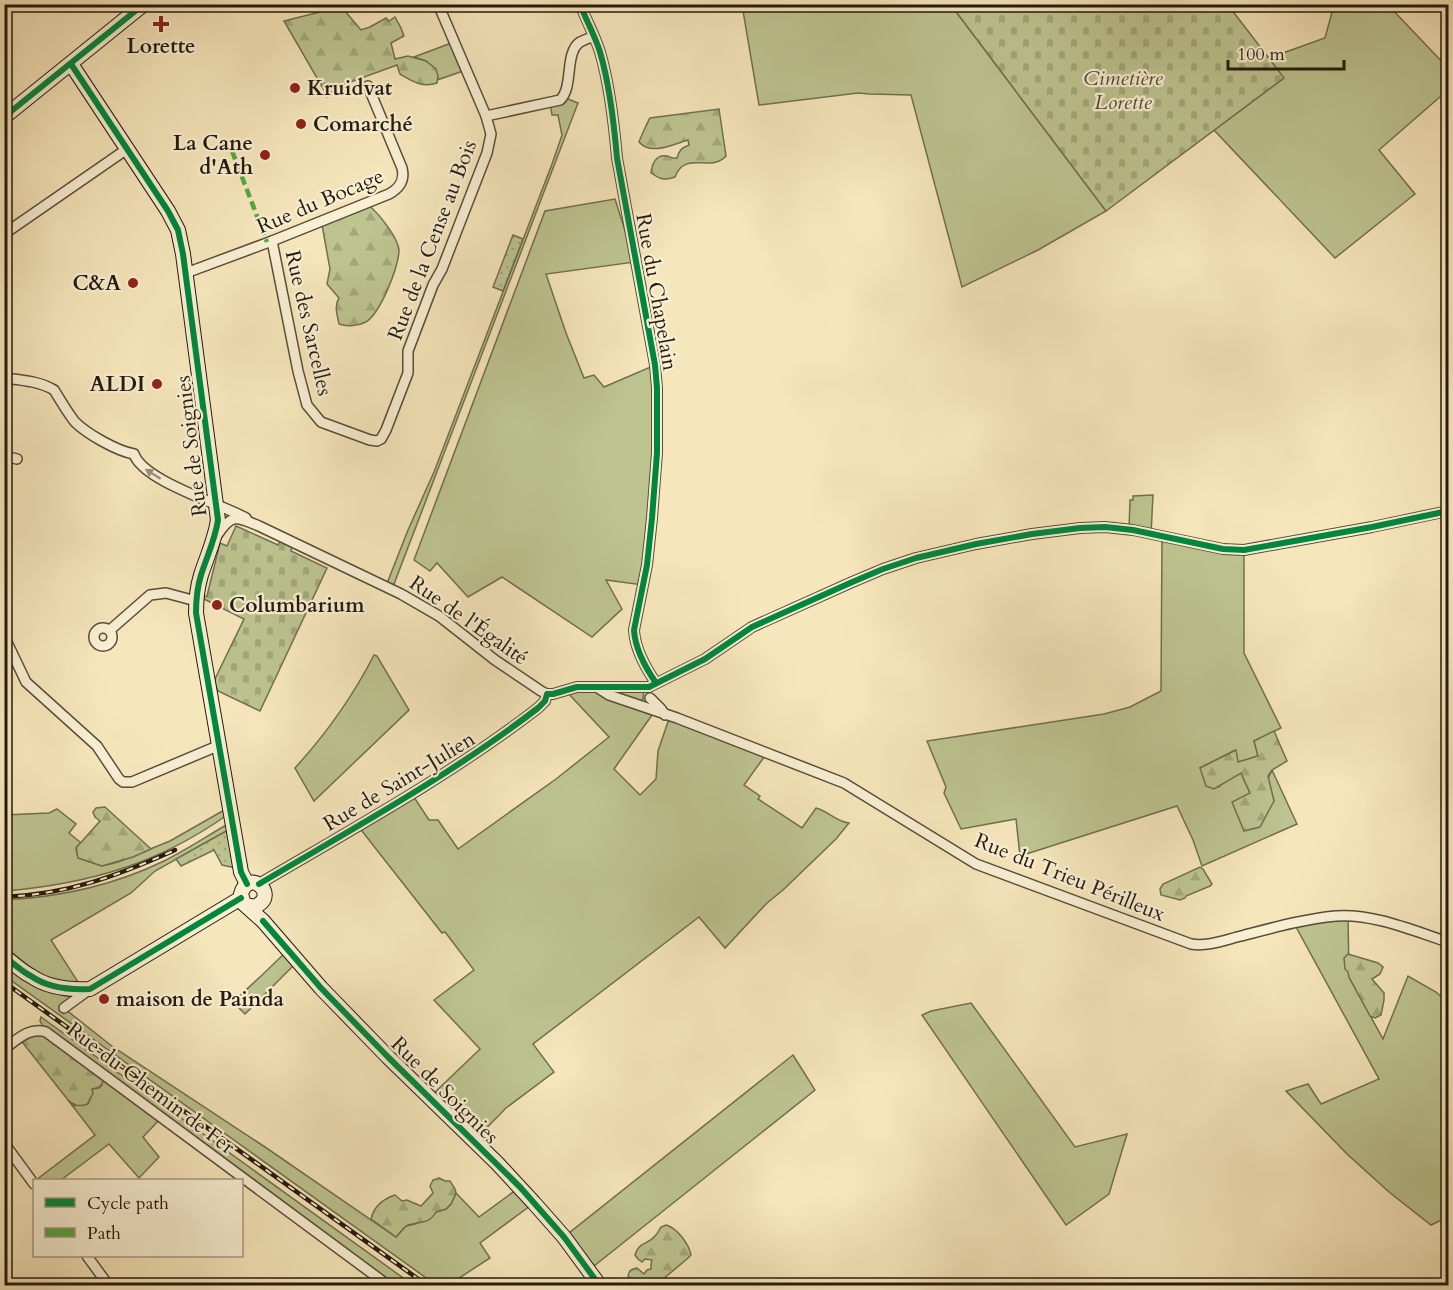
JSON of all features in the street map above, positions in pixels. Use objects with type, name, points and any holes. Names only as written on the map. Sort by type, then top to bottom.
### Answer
[{"type":"street","points":[[4,117],[144,4]]},
{"type":"street","name":"Rue de la Cense au Bois","points":[[377,441],[381,439],[386,430],[408,373],[408,351],[487,153],[490,134],[486,116],[438,4]]},
{"type":"street","name":"Rue du Chapelain","points":[[580,4],[603,61],[614,122],[617,158],[657,376],[657,453],[652,518],[647,565],[634,630],[638,651],[650,674],[652,689]]},
{"type":"street","name":"Rue de la Cense au Bois","points":[[486,116],[560,100],[565,93],[574,48],[580,42],[593,37]]},
{"type":"street","name":"Rue de Soignies","points":[[71,64],[168,211],[178,230],[186,273],[218,520],[215,538],[201,576],[196,613],[241,872],[253,884],[262,887],[265,895],[264,899],[248,902],[321,987],[528,1196],[564,1236],[600,1286]]},
{"type":"street","name":"Rue du Bocage","points":[[186,273],[390,194],[399,187],[404,177],[402,168],[368,86]]},
{"type":"street","points":[[4,234],[127,149]]},
{"type":"street","name":"Rue des Sarcelles","points":[[272,241],[307,405],[321,422],[377,441]]},
{"type":"street","name":"Rue de l'Égalité","points":[[4,378],[41,384],[54,390],[68,414],[77,424],[111,446],[134,454],[139,465],[153,474],[190,494],[226,508],[401,594],[443,619],[495,660],[548,694]]},
{"type":"street","points":[[4,456],[17,459]]},
{"type":"street","points":[[548,694],[577,687],[652,689],[710,656],[752,627],[850,583],[900,564],[963,547],[1025,535],[1105,527],[1133,530],[1223,549],[1244,550],[1449,512]]},
{"type":"street","name":"Rue de l'Égalité","points":[[215,538],[225,524],[232,519],[241,519],[259,526]]},
{"type":"street","points":[[110,630],[150,595],[166,593],[196,601]]},
{"type":"street","points":[[4,636],[26,682],[97,746],[123,782],[132,783],[220,745]]},
{"type":"street","points":[[597,688],[609,695],[644,707],[652,689]]},
{"type":"street","name":"Rue du Trieu Périlleux","points":[[652,689],[665,715]]},
{"type":"street","name":"Rue de Saint-Julien","points":[[253,884],[392,806],[489,745],[538,708],[548,694]]},
{"type":"street","name":"Rue du Trieu Périlleux","points":[[644,707],[844,783],[976,864],[1191,944],[1216,942],[1307,920],[1348,916],[1370,918],[1449,942]]},
{"type":"street","points":[[64,1008],[90,989],[248,902],[242,890],[253,884]]},
{"type":"street","points":[[4,956],[31,977],[47,984],[75,990],[90,989]]},
{"type":"street","name":"Rue du Chemin de Fer","points":[[4,1049],[28,1032],[35,1030],[46,1032],[389,1286]]},
{"type":"street","points":[[4,1143],[33,1183]]},
{"type":"street","points":[[88,1257],[109,1286]]},
{"type":"green space","points":[[742,5],[951,5],[1106,211],[1038,250],[962,287],[911,95],[858,93],[759,105]]},
{"type":"green space","name":"Cimetière Lorette","points":[[951,5],[1228,5],[1284,78],[1106,211]]},
{"type":"green space","points":[[1334,5],[1388,5],[1448,68],[1448,90],[1379,150],[1415,194],[1335,258],[1214,130],[1283,78],[1269,58],[1325,38]]},
{"type":"green space","points":[[336,8],[344,10],[361,30],[386,18],[389,21],[395,17],[404,36],[391,43],[395,59],[408,56],[426,61],[436,69],[437,83],[427,85],[413,81],[400,74],[397,65],[334,88],[327,97],[284,21]]},
{"type":"green space","points":[[454,42],[466,70],[437,80],[438,76],[426,61],[414,57]]},
{"type":"green space","points":[[563,97],[578,103],[394,584],[386,586],[434,472],[552,164],[562,135],[558,115],[552,115],[550,102]]},
{"type":"green space","points":[[719,109],[726,156],[713,163],[685,165],[679,169],[675,177],[668,179],[662,179],[651,173],[657,158],[667,156],[677,158],[681,150],[689,145],[688,140],[656,149],[644,146],[639,142],[650,118]]},
{"type":"green space","points":[[615,199],[635,262],[546,274],[584,378],[594,375],[604,387],[655,365],[657,388],[643,585],[606,580],[622,609],[592,637],[502,577],[468,597],[437,563],[430,571],[414,560],[545,211]]},
{"type":"green space","points":[[368,205],[392,233],[398,246],[398,259],[388,289],[372,317],[360,324],[342,325],[339,324],[336,310],[339,298],[327,284],[330,269],[322,225]]},
{"type":"green space","points":[[513,235],[523,239],[503,291],[493,287]]},
{"type":"green space","points":[[1153,495],[1151,534],[1129,530],[1130,500],[1133,500],[1133,496]]},
{"type":"green space","points":[[236,526],[278,545],[280,541],[292,547],[291,551],[327,568],[260,711],[218,691],[214,681],[244,619],[202,598],[207,596],[220,543],[227,546]]},
{"type":"green space","points":[[1162,536],[1244,550],[1244,653],[1281,728],[1254,741],[1258,756],[1238,763],[1235,750],[1200,768],[1219,787],[1241,773],[1250,793],[1244,831],[1272,770],[1297,824],[1202,866],[1177,806],[1020,856],[1016,819],[961,829],[944,793],[946,787],[927,741],[1104,714],[1130,707],[1161,691]]},
{"type":"green space","points":[[374,655],[377,656],[409,710],[314,801],[295,768],[338,714]]},
{"type":"green space","points":[[565,690],[644,690],[643,699],[638,703],[637,709],[652,715],[614,769],[640,795],[656,779],[658,751],[671,713],[767,753],[744,785],[760,796],[758,799],[802,828],[816,808],[840,821],[849,823],[836,839],[767,903],[725,948],[699,917],[533,1044],[554,1072],[506,1108],[474,1141],[430,1097],[480,1049],[434,1000],[474,970],[358,826],[412,794],[429,820],[438,820],[458,849],[556,779],[609,737]]},
{"type":"green space","points":[[1274,731],[1287,761],[1272,770],[1268,776],[1274,801],[1260,827],[1244,831],[1232,802],[1250,793],[1241,773],[1214,789],[1206,786],[1200,768],[1236,750],[1238,762],[1258,756],[1254,741]]},
{"type":"green space","points":[[105,807],[151,849],[102,866],[78,858],[76,848],[100,821],[93,812],[96,808]]},
{"type":"green space","points":[[57,809],[76,824],[69,833],[81,843],[76,848],[78,858],[102,866],[170,841],[226,809],[227,815],[175,847],[121,869],[65,883],[5,891],[4,815],[49,813]]},
{"type":"green space","points":[[228,824],[230,829],[155,871],[131,893],[51,940],[78,982],[66,982],[46,977],[5,947],[5,900],[66,893],[126,877],[164,861]]},
{"type":"green space","points":[[230,829],[236,868],[222,865],[214,850],[181,866],[176,859]]},
{"type":"green space","points":[[1200,867],[1212,884],[1210,886],[1180,900],[1161,895],[1160,889],[1163,884]]},
{"type":"green space","points":[[1348,916],[1349,977],[1383,1039],[1408,976],[1436,992],[1448,1003],[1448,1217],[1431,1225],[1389,1192],[1347,1154],[1286,1091],[1308,1084],[1321,1104],[1379,1079],[1295,925]]},
{"type":"green space","points":[[288,950],[298,961],[245,1014],[233,1002]]},
{"type":"green space","points":[[1348,954],[1378,963],[1383,967],[1380,974],[1372,979],[1384,993],[1381,1015],[1375,1018],[1370,1016],[1345,969],[1344,958]]},
{"type":"green space","points":[[4,963],[49,991],[65,996],[81,996],[65,1009],[113,1047],[396,1237],[406,1226],[446,1209],[456,1193],[479,1217],[520,1187],[534,1203],[480,1243],[490,1258],[456,1280],[462,1285],[436,1285],[5,976]]},
{"type":"green space","points":[[971,1003],[1075,1147],[1127,1134],[1109,1194],[1066,1225],[922,1015]]},
{"type":"green space","points":[[41,1017],[413,1285],[389,1285],[161,1118],[143,1137],[159,1157],[139,1178],[109,1144],[62,1179],[37,1179],[95,1135],[68,1100],[75,1106],[92,1089],[102,1085],[46,1032],[40,1021]]},
{"type":"green space","points":[[38,1030],[104,1079],[100,1086],[92,1089],[93,1093],[88,1104],[77,1105],[68,1100],[19,1038]]},
{"type":"green space","points":[[793,1055],[815,1090],[589,1270],[564,1237]]},
{"type":"green space","points":[[439,1178],[450,1181],[456,1193],[446,1209],[436,1212],[430,1219],[406,1226],[396,1237],[371,1219],[374,1210],[380,1204],[395,1195],[402,1201],[407,1200],[421,1206],[433,1193],[430,1186],[433,1180]]},
{"type":"green space","points":[[666,1225],[682,1237],[691,1255],[656,1285],[625,1285],[630,1278],[628,1276],[631,1270],[637,1268],[644,1274],[651,1269],[652,1260],[645,1259],[642,1262],[635,1255],[641,1245],[652,1239],[661,1227]]},
{"type":"railway","points":[[4,897],[71,888],[113,876],[175,850]]},
{"type":"railway","points":[[4,982],[428,1286]]},
{"type":"marked path","points":[[232,151],[267,242]]},
{"type":"cycle path","points":[[4,117],[144,4]]},
{"type":"cycle path","points":[[580,4],[598,46],[606,78],[617,158],[655,365],[657,453],[652,518],[647,565],[634,630],[641,658],[656,683]]},
{"type":"cycle path","points":[[71,64],[168,211],[178,230],[218,520],[200,580],[196,613],[241,872],[247,884]]},
{"type":"cycle path","points":[[259,884],[471,756],[538,708],[545,701],[547,694],[577,687],[649,687],[705,659],[752,627],[883,569],[916,558],[1032,534],[1105,527],[1133,530],[1223,549],[1244,550],[1448,511]]},
{"type":"cycle path","points":[[4,956],[24,972],[52,986],[90,989],[241,898]]},
{"type":"cycle path","points":[[263,921],[321,988],[520,1187],[564,1237],[600,1286]]},
{"type":"place","name":"Lorette","points":[[161,24]]},
{"type":"place","name":"Kruidvat","points":[[295,88]]},
{"type":"place","name":"Comarché","points":[[301,124]]},
{"type":"place","name":"La Cane d'Ath","points":[[265,155]]},
{"type":"place","name":"C&A","points":[[133,283]]},
{"type":"place","name":"ALDI","points":[[157,384]]},
{"type":"place","name":"Columbarium","points":[[217,605]]},
{"type":"place","name":"maison de Painda","points":[[104,999]]}]
